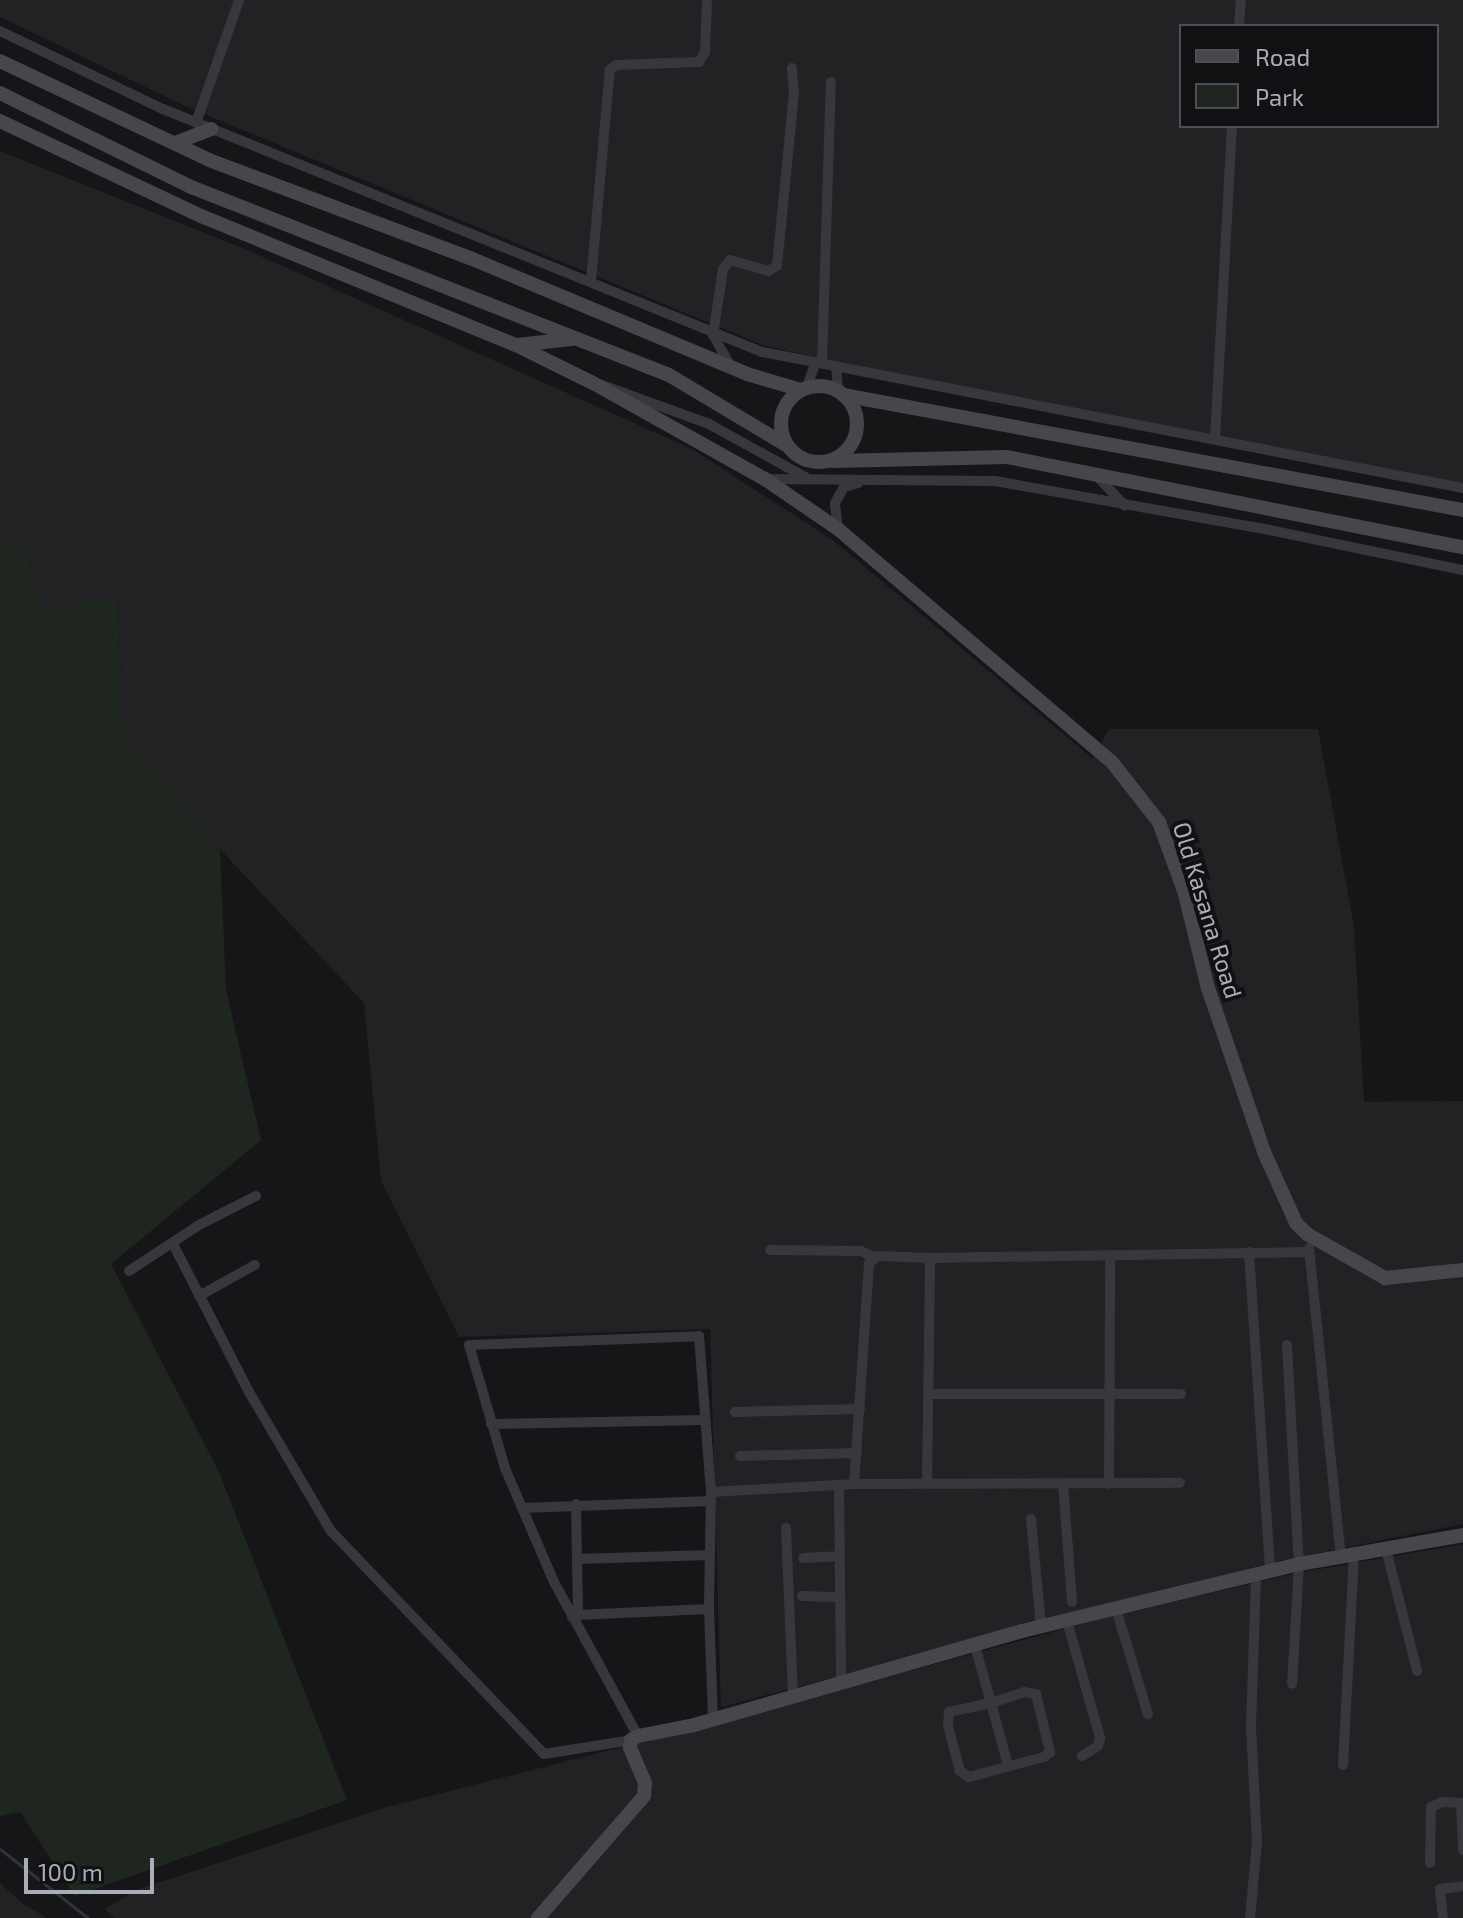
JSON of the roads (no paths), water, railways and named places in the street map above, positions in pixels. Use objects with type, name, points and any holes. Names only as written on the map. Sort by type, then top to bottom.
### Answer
[{"type":"main road","points":[[0,61],[209,160],[470,258],[731,367],[804,390]]},
{"type":"main road","points":[[0,93],[191,187],[669,375],[813,463],[1007,457],[1463,547]]},
{"type":"main road","name":"Old Kasana Road","points":[[0,121],[201,216],[516,345],[593,383],[765,479],[838,529],[1111,761],[1159,822],[1185,894],[1208,988],[1264,1152],[1284,1202],[1307,1234],[1385,1278],[1463,1270]]},
{"type":"main road","points":[[175,143],[211,129]]},
{"type":"main road","points":[[516,345],[580,339]]},
{"type":"main road","points":[[786,445],[782,435],[782,415],[789,400],[804,390],[822,386],[840,393],[1463,510]]},
{"type":"main road","points":[[833,461],[851,446],[857,429],[855,411],[840,393]]},
{"type":"main road","points":[[538,1918],[644,1796],[645,1783],[630,1747],[634,1738],[713,1720],[1041,1627],[1299,1564],[1463,1535]]},
{"type":"street","points":[[196,123],[239,0]]},
{"type":"street","points":[[591,281],[610,70],[616,65],[699,62],[705,52],[707,0]]},
{"type":"street","points":[[1239,24],[1241,0]]},
{"type":"street","points":[[0,31],[196,123],[591,281],[713,335],[762,352],[1463,488]]},
{"type":"street","points":[[731,367],[713,335],[726,263],[743,261],[768,271],[777,266],[794,93],[792,68]]},
{"type":"street","points":[[804,390],[819,363],[831,82]]},
{"type":"street","points":[[1215,439],[1232,128]]},
{"type":"street","points":[[836,366],[840,393]]},
{"type":"street","points":[[593,383],[623,390],[709,424],[806,478]]},
{"type":"street","points":[[1096,475],[1125,506]]},
{"type":"street","points":[[765,479],[995,481],[1269,530],[1463,570]]},
{"type":"street","points":[[838,529],[834,513],[841,490],[872,480]]},
{"type":"street","points":[[129,1271],[199,1225],[256,1196]]},
{"type":"street","points":[[1307,1234],[1347,1555],[1343,1765]]},
{"type":"street","points":[[173,1244],[249,1392],[326,1525],[544,1754],[634,1738],[523,1508],[491,1424],[469,1345],[699,1336],[711,1496],[709,1609],[713,1720]]},
{"type":"street","points":[[770,1250],[856,1251],[874,1257],[930,1258],[1309,1252]]},
{"type":"street","points":[[1249,1252],[1263,1573],[1251,1754],[1257,1842],[1250,1918]]},
{"type":"street","points":[[854,1484],[869,1267],[874,1257]]},
{"type":"street","points":[[1109,1484],[1110,1257]]},
{"type":"street","points":[[927,1483],[930,1258]]},
{"type":"street","points":[[199,1296],[255,1265]]},
{"type":"street","points":[[1287,1345],[1299,1564],[1292,1684]]},
{"type":"street","points":[[928,1394],[1109,1397],[1181,1394]]},
{"type":"street","points":[[735,1412],[860,1409]]},
{"type":"street","points":[[491,1424],[704,1420]]},
{"type":"street","points":[[740,1456],[857,1453]]},
{"type":"street","points":[[523,1508],[854,1484],[1180,1483]]},
{"type":"street","points":[[1063,1484],[1072,1602]]},
{"type":"street","points":[[839,1485],[841,1683]]},
{"type":"street","points":[[575,1616],[576,1504]]},
{"type":"street","points":[[1031,1519],[1041,1627]]},
{"type":"street","points":[[786,1528],[793,1696]]},
{"type":"street","points":[[1386,1549],[1417,1671]]},
{"type":"street","points":[[577,1559],[710,1555]]},
{"type":"street","points":[[803,1558],[838,1556]]},
{"type":"street","points":[[802,1596],[839,1597]]},
{"type":"street","points":[[575,1616],[709,1609]]},
{"type":"street","points":[[1116,1609],[1148,1714]]},
{"type":"street","points":[[1067,1621],[1100,1738],[1098,1746],[1082,1756]]},
{"type":"street","points":[[975,1646],[1008,1765]]},
{"type":"street","points":[[1029,1691],[1038,1698],[1050,1752],[1044,1757],[969,1777],[960,1771],[948,1726],[949,1712],[991,1703],[1029,1691]]},
{"type":"street","points":[[1430,1863],[1431,1807],[1442,1802],[1462,1803],[1463,1850]]},
{"type":"street","points":[[1443,1918],[1440,1889],[1463,1886]]},
{"type":"waterway","points":[[0,1849],[88,1918]]}]
